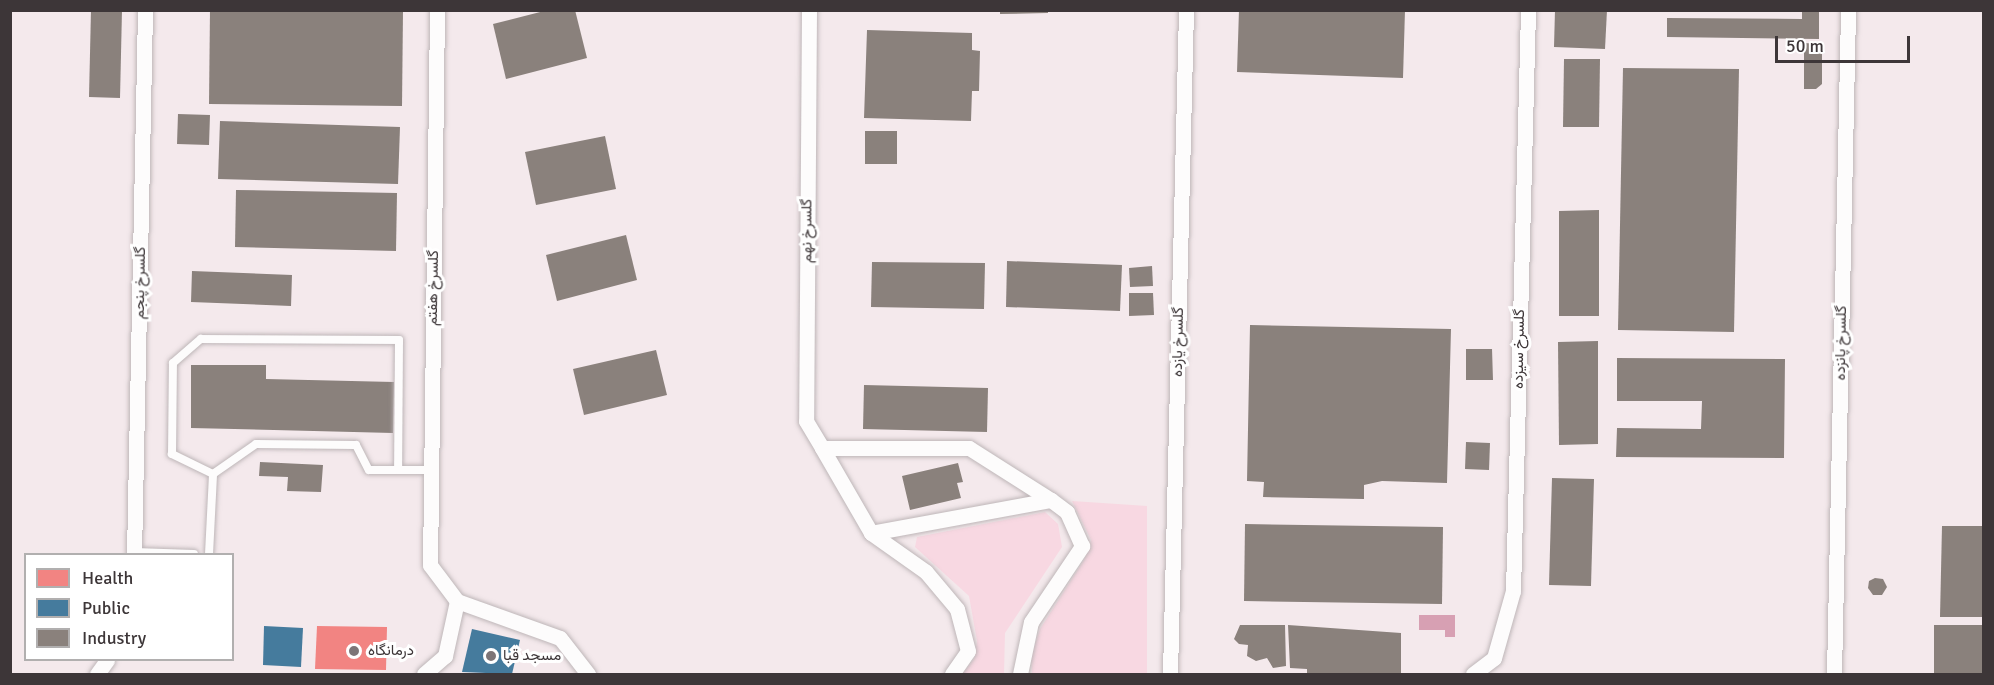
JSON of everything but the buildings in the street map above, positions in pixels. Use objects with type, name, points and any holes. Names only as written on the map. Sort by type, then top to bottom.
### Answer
[{"type":"street","name":"گلسرخ پنجم","points":[[134,553],[145,10]]},
{"type":"street","name":"گلسرخ هفتم","points":[[437,10],[430,565],[457,601]]},
{"type":"street","name":"گلسرخ نهم","points":[[809,10],[806,421],[870,533]]},
{"type":"street","name":"گلسرخ یازده","points":[[1170,675],[1186,10]]},
{"type":"street","name":"گلسرخ سیزده","points":[[1473,675],[1494,658],[1513,591],[1528,10]]},
{"type":"street","name":"گلسرخ پانزده","points":[[1833,675],[1848,10]]},
{"type":"street","points":[[822,448],[969,448],[1067,512],[1082,546],[1031,622],[1020,675]]},
{"type":"street","points":[[870,533],[1051,500]]},
{"type":"street","points":[[870,533],[926,572],[957,609],[968,651],[952,675]]},
{"type":"street","points":[[424,675],[445,656],[457,601],[560,638],[588,675]]},
{"type":"street","points":[[97,675],[106,661]]},
{"type":"lane","points":[[213,474],[172,454],[173,363],[201,339],[399,340],[398,470]]},
{"type":"lane","points":[[213,474],[256,444],[356,445],[369,470],[431,470]]},
{"type":"lane","points":[[209,553],[213,474]]},
{"type":"shaded area","points":[[1072,501],[1147,506],[1147,674],[1032,674],[1031,656],[1040,629],[1084,560],[1091,540]]},
{"type":"shaded area","points":[[1045,512],[1058,524],[1062,547],[1005,633],[1004,674],[962,674],[974,659],[977,641],[969,596],[915,547],[917,537]]},
{"type":"shaded area","points":[[1419,615],[1455,615],[1455,637],[1445,637],[1445,630],[1419,630]]},
{"type":"place","name":"درمانگاه","points":[[354,651]]},
{"type":"place","name":"مسجد قبا","points":[[491,656]]}]
